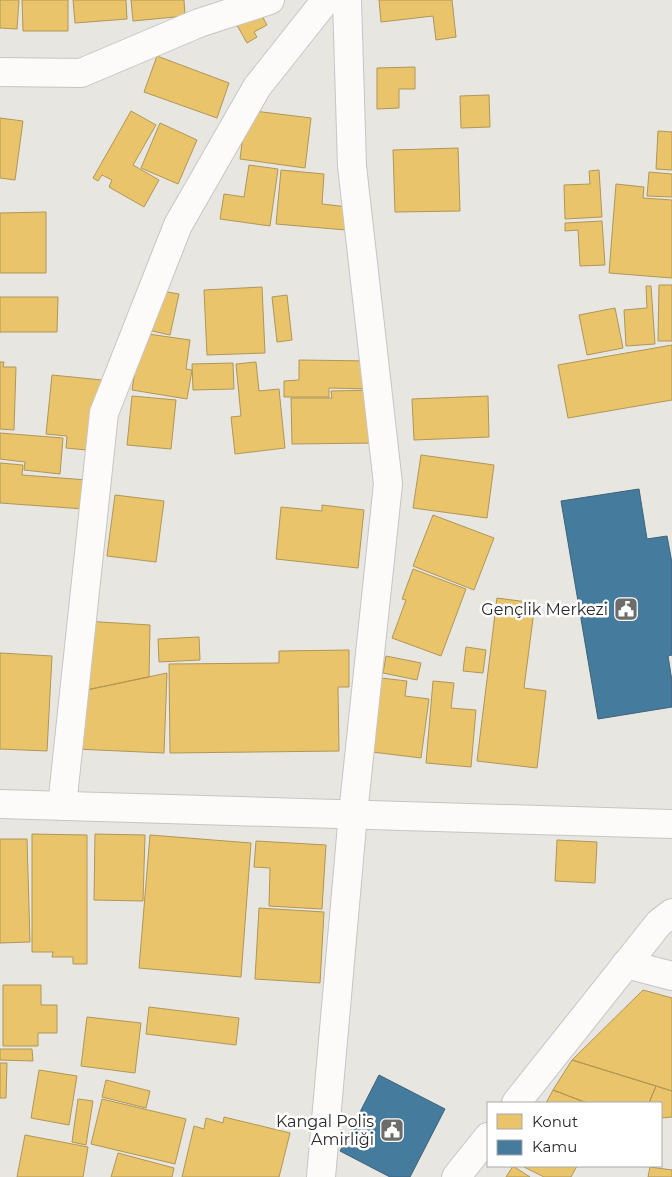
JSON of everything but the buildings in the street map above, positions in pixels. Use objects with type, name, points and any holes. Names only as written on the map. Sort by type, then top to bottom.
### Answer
[{"type":"street","points":[[0,72],[81,73],[199,24],[270,0]]},
{"type":"street","points":[[62,806],[104,413],[178,225],[257,87],[326,0]]},
{"type":"street","points":[[321,1177],[353,814],[388,484],[352,166],[347,0]]},
{"type":"street","points":[[0,804],[672,824]]},
{"type":"street","points":[[517,1102],[659,923],[672,912]]},
{"type":"street","points":[[626,964],[672,976]]},
{"type":"street","points":[[456,1177],[487,1139]]},
{"type":"place","name":"Gençlik Merkezi","points":[[626,609]]},
{"type":"place","name":"Kangal Polis Amirliği","points":[[392,1130]]}]
